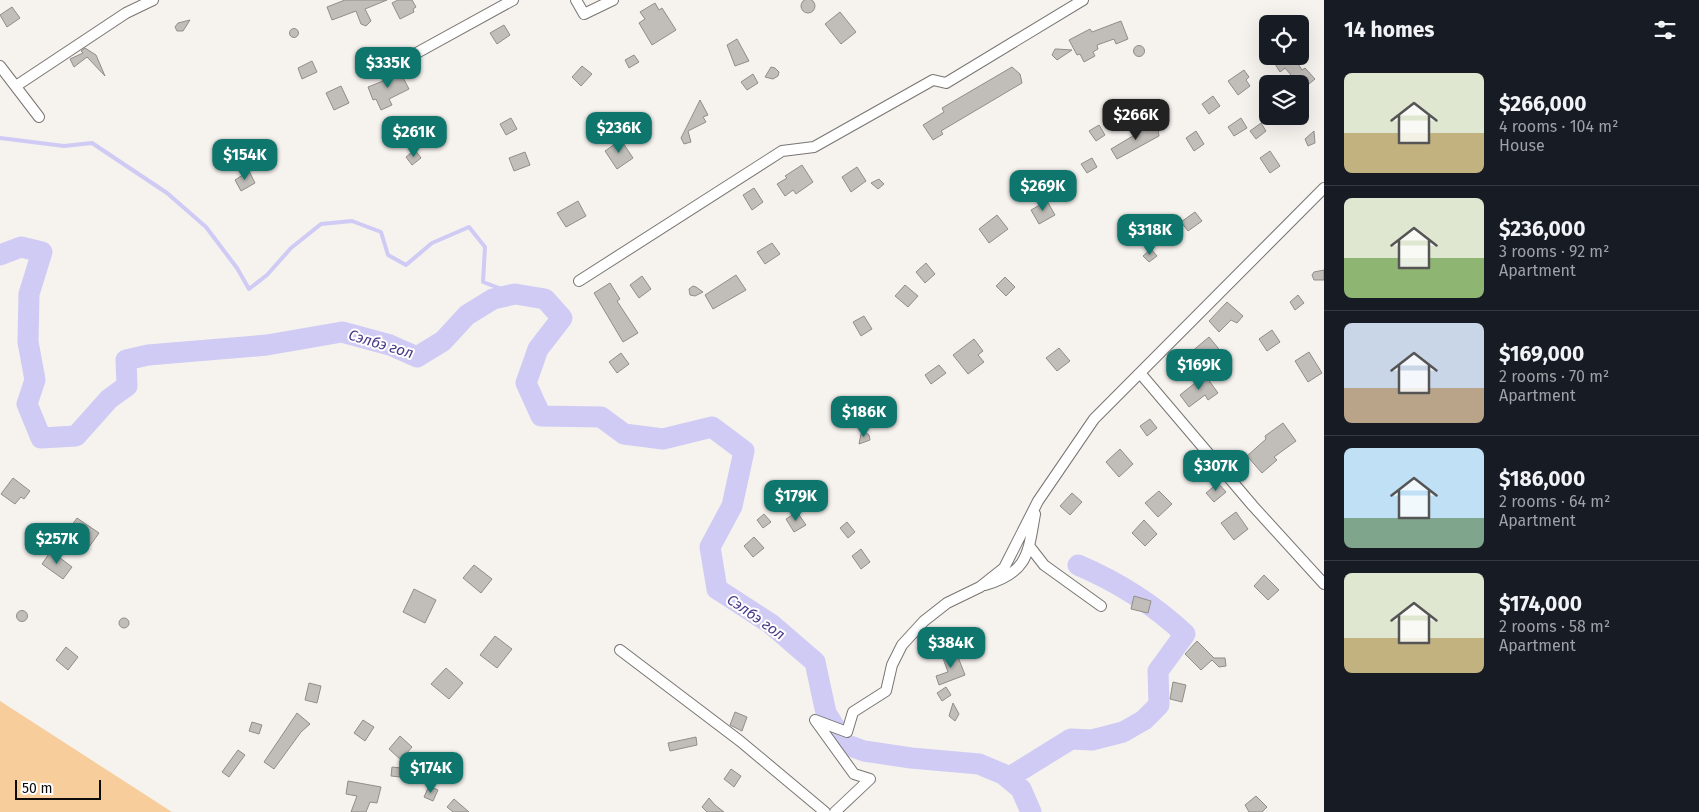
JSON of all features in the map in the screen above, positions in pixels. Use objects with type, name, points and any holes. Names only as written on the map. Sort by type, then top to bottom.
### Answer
[{"type":"street","points":[[16,86],[126,13],[153,0]]},
{"type":"street","points":[[393,66],[513,0]]},
{"type":"street","points":[[576,0],[584,14],[613,0]]},
{"type":"street","points":[[579,281],[782,151],[814,147],[934,80],[946,83],[1083,0]]},
{"type":"street","points":[[0,66],[40,117]]},
{"type":"street","points":[[980,587],[1004,568],[1038,501],[1094,419],[1324,188]]},
{"type":"street","points":[[1140,373],[1253,506],[1324,584]]},
{"type":"street","points":[[835,812],[870,779],[854,774],[814,720],[847,732],[852,712],[886,691],[892,665],[902,645],[918,627],[947,603],[980,587],[1001,581],[1014,571],[1026,557],[1030,547],[1038,501]]},
{"type":"street","points":[[1030,547],[1044,565],[1101,606]]},
{"type":"street","points":[[620,650],[740,741],[825,812]]},
{"type":"shaded area","points":[[0,701],[172,812],[0,812]]},
{"type":"building","points":[[808,-1],[813,1],[815,6],[813,11],[808,13],[803,11],[801,6],[803,1]]},
{"type":"building","points":[[345,0],[387,0],[365,9],[371,21],[366,26],[361,24],[356,11],[332,20],[327,7]]},
{"type":"building","points":[[398,0],[412,0],[416,7],[413,9],[414,12],[400,19],[392,3]]},
{"type":"building","points":[[655,3],[659,10],[662,8],[676,30],[652,45],[639,23],[645,19],[640,12]]},
{"type":"building","points":[[12,7],[20,18],[7,27],[0,15]]},
{"type":"building","points":[[840,12],[856,32],[841,44],[825,24]]},
{"type":"building","points":[[190,20],[183,31],[177,31],[175,27],[178,23]]},
{"type":"building","points":[[1121,21],[1128,39],[1116,44],[1114,39],[1097,45],[1098,49],[1093,52],[1095,56],[1084,62],[1080,54],[1077,55],[1069,40],[1090,29],[1092,32]]},
{"type":"building","points":[[504,25],[510,35],[497,44],[490,33]]},
{"type":"building","points":[[294,28],[299,33],[294,38],[289,33]]},
{"type":"building","points":[[737,39],[749,61],[735,66],[727,45]]},
{"type":"building","points":[[1137,46],[1141,46],[1144,51],[1143,55],[1137,56],[1134,53],[1134,49]]},
{"type":"building","points":[[85,48],[96,55],[105,76],[87,57],[74,67],[70,59],[83,53],[81,51]]},
{"type":"building","points":[[1055,49],[1072,50],[1057,60],[1052,55]]},
{"type":"building","points":[[634,55],[639,62],[629,68],[625,60]]},
{"type":"building","points":[[312,61],[317,72],[302,79],[298,68]]},
{"type":"building","points":[[1276,65],[1299,65],[1302,70],[1305,68],[1315,79],[1309,84],[1309,75],[1291,75],[1285,68],[1280,72]]},
{"type":"building","points":[[582,66],[592,74],[581,86],[572,77]]},
{"type":"building","points":[[771,67],[779,72],[778,76],[773,79],[765,77]]},
{"type":"building","points":[[1012,67],[1020,74],[1022,83],[941,131],[943,134],[933,140],[923,125],[944,112],[942,108]]},
{"type":"building","points":[[399,70],[409,89],[389,99],[392,105],[381,110],[376,99],[373,100],[368,87],[383,81],[381,76]]},
{"type":"building","points":[[1244,70],[1249,77],[1246,80],[1250,86],[1238,95],[1228,81]]},
{"type":"building","points":[[753,74],[758,83],[747,90],[741,82]]},
{"type":"building","points":[[341,86],[349,103],[334,110],[326,93]]},
{"type":"building","points":[[1213,96],[1220,106],[1209,114],[1202,104]]},
{"type":"building","points":[[700,100],[708,115],[703,117],[706,122],[688,131],[691,142],[684,144],[681,138]]},
{"type":"building","points":[[511,118],[517,129],[506,135],[500,124]]},
{"type":"building","points":[[1241,118],[1247,128],[1234,136],[1228,127]]},
{"type":"building","points":[[1153,124],[1158,129],[1159,136],[1117,159],[1111,149]]},
{"type":"building","points":[[1259,124],[1262,125],[1266,131],[1256,139],[1250,131]]},
{"type":"building","points":[[1099,125],[1105,135],[1096,141],[1089,131]]},
{"type":"building","points":[[1196,131],[1204,144],[1194,151],[1186,138]]},
{"type":"building","points":[[1314,131],[1315,143],[1308,146],[1305,139]]},
{"type":"building","points":[[621,140],[633,158],[617,169],[605,151]]},
{"type":"building","points":[[415,150],[421,158],[412,165],[406,157]]},
{"type":"building","points":[[1270,151],[1280,166],[1270,173],[1260,158]]},
{"type":"building","points":[[525,152],[530,165],[514,171],[509,158]]},
{"type":"building","points":[[1092,158],[1097,167],[1087,173],[1081,164]]},
{"type":"building","points":[[802,165],[813,182],[796,194],[793,190],[785,196],[777,184],[787,178],[785,176]]},
{"type":"building","points":[[857,167],[866,181],[851,192],[842,177]]},
{"type":"building","points":[[249,171],[255,183],[241,191],[235,180]]},
{"type":"building","points":[[1067,173],[1073,183],[1062,191],[1055,181]]},
{"type":"building","points":[[879,179],[884,184],[878,189],[871,183]]},
{"type":"building","points":[[754,188],[763,202],[752,210],[743,195]]},
{"type":"building","points":[[578,201],[586,216],[566,227],[557,213]]},
{"type":"building","points":[[1047,201],[1055,215],[1039,224],[1031,210]]},
{"type":"building","points":[[1195,212],[1202,221],[1188,231],[1181,222]]},
{"type":"building","points":[[997,215],[1008,229],[989,243],[979,229]]},
{"type":"building","points":[[772,243],[780,254],[765,264],[757,252]]},
{"type":"building","points":[[1151,249],[1157,256],[1149,262],[1143,256]]},
{"type":"building","points":[[926,263],[935,274],[925,283],[916,272]]},
{"type":"building","points":[[1324,270],[1324,280],[1314,280],[1312,275],[1314,272]]},
{"type":"building","points":[[736,275],[746,290],[713,309],[705,295]]},
{"type":"building","points":[[642,276],[651,289],[639,298],[630,285]]},
{"type":"building","points":[[1005,277],[1015,287],[1006,296],[996,286]]},
{"type":"building","points":[[610,283],[620,299],[617,301],[638,333],[623,342],[594,293]]},
{"type":"building","points":[[905,285],[918,296],[908,307],[895,296]]},
{"type":"building","points":[[693,286],[703,292],[695,296],[690,295],[689,289]]},
{"type":"building","points":[[1298,295],[1304,303],[1295,310],[1290,302]]},
{"type":"building","points":[[1227,302],[1243,316],[1237,323],[1231,320],[1219,332],[1209,321]]},
{"type":"building","points":[[864,316],[872,329],[861,336],[853,322]]},
{"type":"building","points":[[1272,330],[1280,342],[1267,351],[1259,339]]},
{"type":"building","points":[[1209,337],[1223,354],[1216,360],[1222,366],[1210,376],[1190,353]]},
{"type":"building","points":[[974,339],[983,351],[978,355],[984,362],[968,374],[953,355]]},
{"type":"building","points":[[1059,348],[1070,361],[1057,371],[1046,358]]},
{"type":"building","points":[[1309,352],[1322,373],[1308,382],[1295,361]]},
{"type":"building","points":[[621,353],[629,364],[617,373],[609,362]]},
{"type":"building","points":[[939,365],[946,373],[931,384],[925,375]]},
{"type":"building","points":[[1205,375],[1218,393],[1208,400],[1205,395],[1189,407],[1180,395]]},
{"type":"building","points":[[879,397],[885,406],[872,414],[866,406]]},
{"type":"building","points":[[1150,419],[1157,428],[1147,436],[1140,426]]},
{"type":"building","points":[[1283,423],[1296,441],[1274,457],[1277,460],[1262,473],[1247,456],[1266,439],[1265,436]]},
{"type":"building","points":[[865,432],[869,435],[870,440],[859,444],[861,434]]},
{"type":"building","points":[[1120,449],[1133,464],[1119,477],[1106,462]]},
{"type":"building","points":[[13,478],[30,491],[24,499],[21,497],[15,504],[1,494]]},
{"type":"building","points":[[1218,483],[1226,492],[1214,502],[1206,493]]},
{"type":"building","points":[[1159,491],[1172,504],[1158,517],[1145,503]]},
{"type":"building","points":[[1072,493],[1082,502],[1070,515],[1060,506]]},
{"type":"building","points":[[797,512],[806,525],[794,532],[786,519]]},
{"type":"building","points":[[1236,512],[1248,529],[1234,540],[1221,523]]},
{"type":"building","points":[[764,514],[771,522],[763,528],[757,520]]},
{"type":"building","points":[[77,518],[99,533],[89,547],[67,532]]},
{"type":"building","points":[[1144,520],[1157,534],[1145,546],[1132,533]]},
{"type":"building","points":[[847,522],[855,532],[848,538],[840,528]]},
{"type":"building","points":[[754,537],[764,548],[753,557],[744,546]]},
{"type":"building","points":[[861,549],[870,562],[861,569],[852,556]]},
{"type":"building","points":[[51,551],[72,567],[63,579],[42,564]]},
{"type":"building","points":[[474,565],[492,579],[481,593],[463,578]]},
{"type":"building","points":[[1264,575],[1279,590],[1268,600],[1254,586]]},
{"type":"building","points":[[414,589],[436,600],[425,623],[403,612]]},
{"type":"building","points":[[1134,596],[1151,601],[1148,613],[1131,609]]},
{"type":"building","points":[[22,610],[28,616],[22,622],[16,616]]},
{"type":"building","points":[[122,618],[126,618],[129,623],[128,627],[122,628],[119,625],[119,621]]},
{"type":"building","points":[[495,636],[512,649],[497,668],[480,655]]},
{"type":"building","points":[[1197,641],[1214,658],[1225,658],[1226,666],[1219,667],[1212,660],[1201,670],[1185,654]]},
{"type":"building","points":[[66,647],[78,657],[68,670],[56,660]]},
{"type":"building","points":[[956,652],[965,675],[939,685],[936,676],[948,672],[943,658]]},
{"type":"building","points":[[446,668],[463,683],[449,699],[431,684]]},
{"type":"building","points":[[1173,682],[1186,685],[1182,702],[1170,699]]},
{"type":"building","points":[[309,683],[321,686],[317,703],[305,700]]},
{"type":"building","points":[[946,687],[951,695],[942,701],[937,693]]},
{"type":"building","points":[[953,703],[959,714],[955,721],[949,716]]},
{"type":"building","points":[[735,712],[747,717],[742,731],[730,725]]},
{"type":"building","points":[[297,713],[310,724],[301,732],[274,769],[264,762]]},
{"type":"building","points":[[363,720],[374,727],[365,741],[354,733]]},
{"type":"building","points":[[252,722],[262,725],[259,734],[249,731]]},
{"type":"building","points":[[400,736],[412,747],[401,760],[389,749]]},
{"type":"building","points":[[696,737],[697,745],[670,751],[668,743]]},
{"type":"building","points":[[238,750],[245,755],[229,777],[222,772]]},
{"type":"building","points":[[392,767],[401,768],[400,777],[391,776]]},
{"type":"building","points":[[731,769],[741,776],[734,787],[724,779]]},
{"type":"building","points":[[348,781],[381,787],[377,803],[370,802],[366,812],[351,812],[357,796],[346,794]]},
{"type":"building","points":[[429,786],[438,790],[433,801],[424,797]]},
{"type":"building","points":[[1256,796],[1267,807],[1262,812],[1249,812],[1245,805]]},
{"type":"building","points":[[709,798],[724,812],[707,812],[702,807]]},
{"type":"building","points":[[454,799],[469,812],[453,812],[447,807]]},
{"type":"waterway","points":[[0,138],[64,146],[92,143],[167,193],[206,227],[237,268],[249,289],[267,275],[291,248],[321,224],[352,221],[381,232],[388,255],[406,265],[432,243],[469,227],[485,247],[483,282],[515,294]]},
{"type":"waterway","name":"Сэлбэ гол","points":[[0,255],[21,247],[42,252],[29,294],[28,342],[35,380],[27,404],[41,438],[76,436],[109,399],[127,386],[126,360],[148,355],[267,345],[342,332],[390,345],[417,357],[443,341],[467,315],[493,299],[515,294],[545,299],[562,318],[538,349],[526,383],[541,416],[601,417],[624,434],[663,439],[712,427],[744,451],[732,506],[710,547],[717,589],[771,624],[815,662],[826,713],[845,744],[864,751],[911,758],[979,764],[1003,774],[1021,789],[1031,812]]},
{"type":"waterway","points":[[1008,778],[1071,739],[1092,740],[1123,732],[1144,720],[1159,705],[1158,671],[1185,634],[1134,595],[1078,565]]}]
